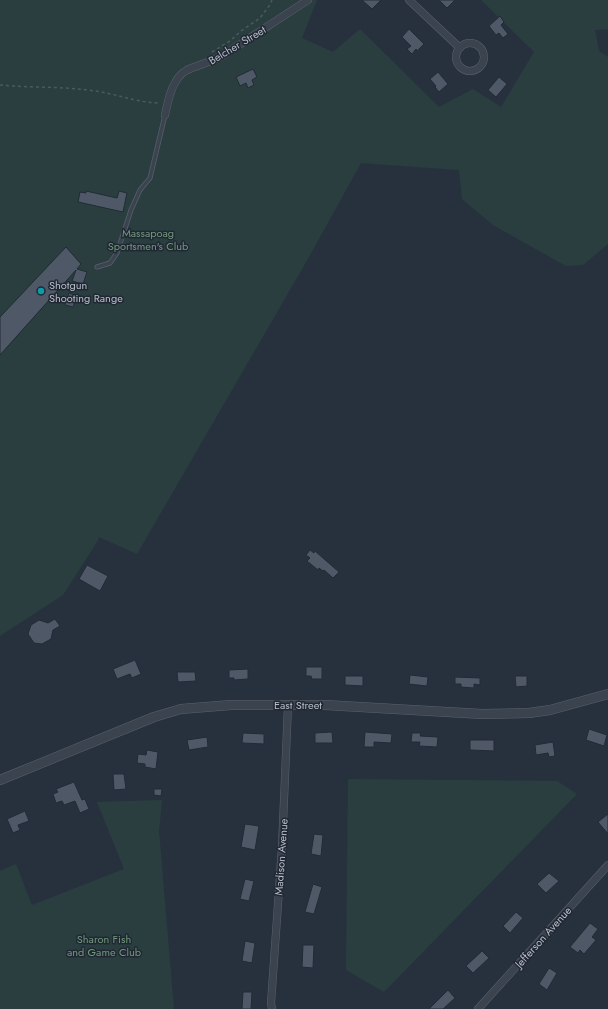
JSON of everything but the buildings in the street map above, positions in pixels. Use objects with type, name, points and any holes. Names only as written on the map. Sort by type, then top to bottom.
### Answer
[{"type":"street","name":"Belcher Street","points":[[165,115],[175,83],[179,76],[185,71],[207,63],[240,46],[308,0]]},
{"type":"street","points":[[409,0],[460,48]]},
{"type":"street","name":"East Street","points":[[0,780],[154,717],[181,709],[231,705],[325,705],[482,714],[529,713],[550,710],[608,694]]},
{"type":"street","name":"Madison Avenue","points":[[272,1009],[273,966],[282,847],[288,706]]},
{"type":"street","name":"Jefferson Avenue","points":[[478,1009],[608,865]]},
{"type":"lane","points":[[97,267],[110,263],[117,253],[131,210],[140,190],[150,178],[165,115]]},
{"type":"path","points":[[207,63],[206,57],[208,55],[230,41],[241,31],[260,18],[272,0]]},
{"type":"path","points":[[0,85],[93,91],[117,95],[146,103],[168,103]]},
{"type":"green space","name":"Massapoag Sportsmen's Club","points":[[0,0],[317,0],[302,38],[333,52],[360,29],[439,107],[473,89],[501,107],[534,52],[481,0],[608,0],[608,29],[595,30],[599,51],[608,57],[608,244],[583,265],[566,266],[493,225],[462,199],[459,170],[361,163],[309,257],[137,554],[99,537],[63,595],[0,636]]},
{"type":"green space","points":[[348,779],[557,781],[577,794],[384,992],[346,970]]},
{"type":"green space","name":"Sharon Fish and Game Club","points":[[162,800],[159,831],[174,1009],[0,1009],[0,871],[16,864],[32,905],[124,869],[97,802]]},
{"type":"place","name":"Shotgun Shooting Range","points":[[41,291]]}]
